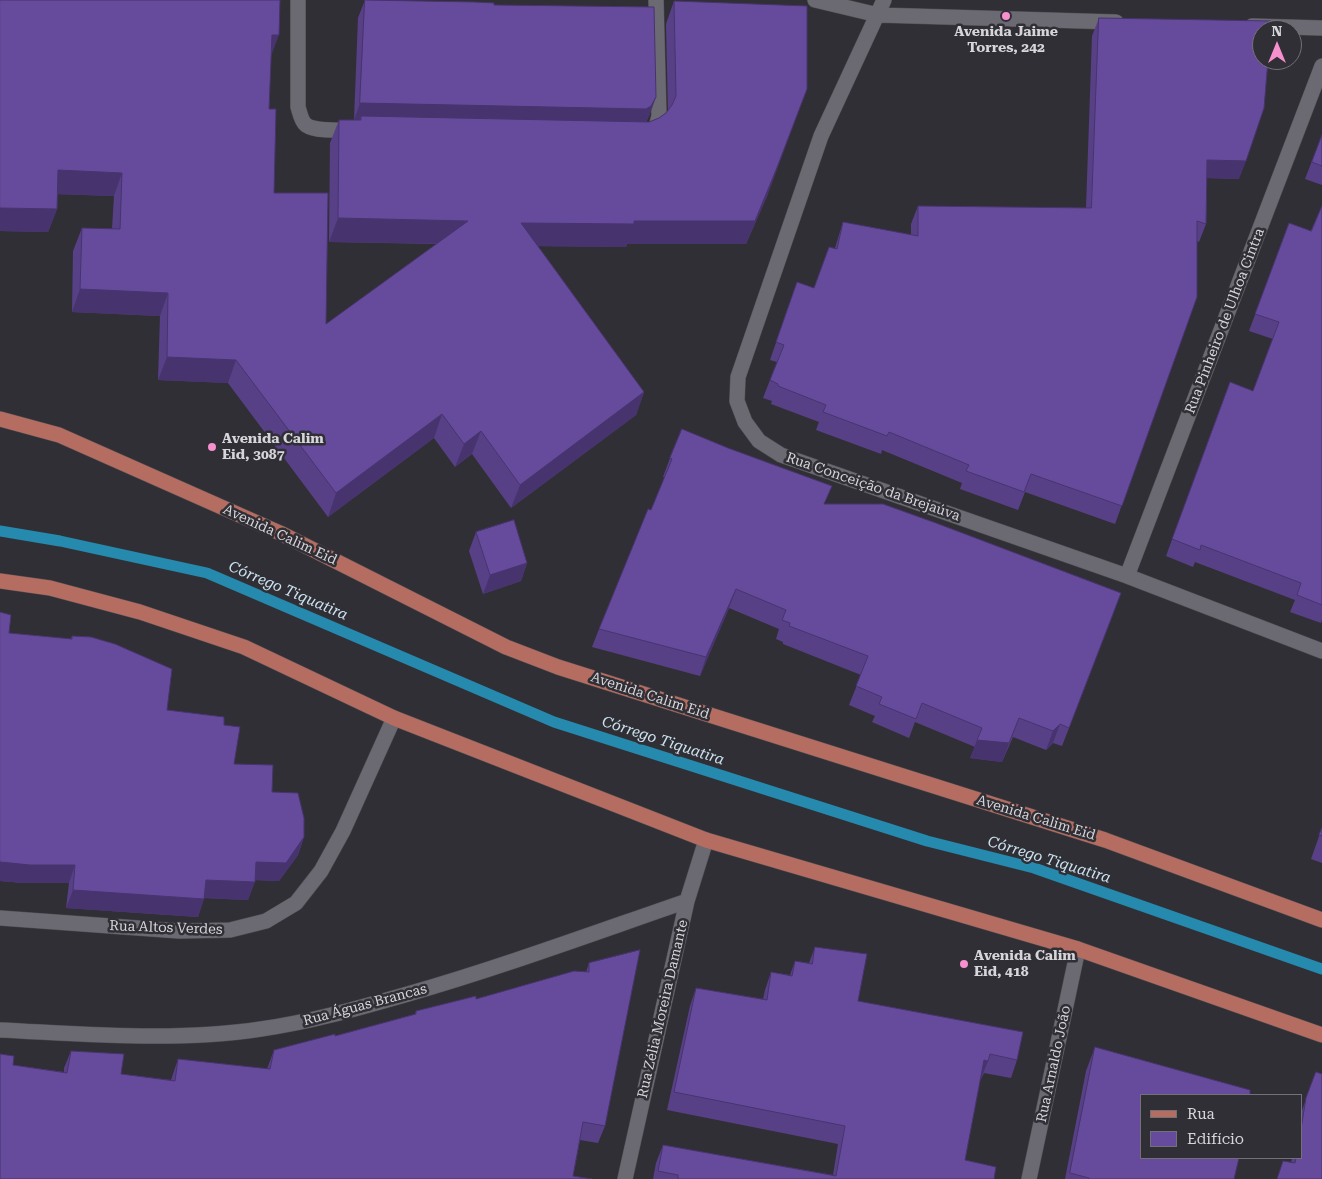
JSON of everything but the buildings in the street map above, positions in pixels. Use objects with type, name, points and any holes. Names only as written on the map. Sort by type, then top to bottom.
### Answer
[{"type":"main road","name":"Avenida Calim Eid","points":[[0,419],[59,435],[280,533],[506,647],[558,667],[1105,840],[1322,920]]},
{"type":"main road","points":[[0,581],[50,588],[140,612],[244,647],[394,718],[706,840],[1078,949],[1322,1035]]},
{"type":"street","points":[[298,0],[298,107],[300,117],[306,126],[319,129],[369,130]]},
{"type":"street","points":[[628,136],[650,133],[656,127],[659,116],[656,0]]},
{"type":"street","points":[[815,0],[878,15],[1134,23]]},
{"type":"street","name":"Rua Conceição da Brejaúva","points":[[884,0],[821,136],[738,377],[737,401],[745,422],[759,441],[780,455],[1127,576],[1322,651]]},
{"type":"street","points":[[1233,26],[1322,28]]},
{"type":"street","name":"Rua Pinheiro de Ulhoa Cintra","points":[[1127,576],[1322,66]]},
{"type":"street","name":"Rua Altos Verdes","points":[[0,918],[179,931],[230,930],[266,921],[296,904],[321,871],[343,831],[394,718]]},
{"type":"street","name":"Rua Zélia Moreira Damante","points":[[625,1179],[688,901],[706,840]]},
{"type":"street","name":"Rua Águas Brancas","points":[[0,1030],[72,1034],[185,1036],[260,1030],[336,1015],[457,980],[688,901]]},
{"type":"street","name":"Rua Arnaldo João","points":[[1030,1179],[1078,949]]},
{"type":"waterway","name":"Córrego Tiquatira","points":[[0,531],[60,541],[207,573],[554,722],[927,841],[1034,868],[1322,969]]},
{"type":"place","name":"Avenida Jaime Torres, 242","points":[[1006,16]]},
{"type":"place","name":"Avenida Calim Eid, 3087","points":[[212,447]]},
{"type":"place","name":"Avenida Calim Eid, 418","points":[[964,964]]}]
